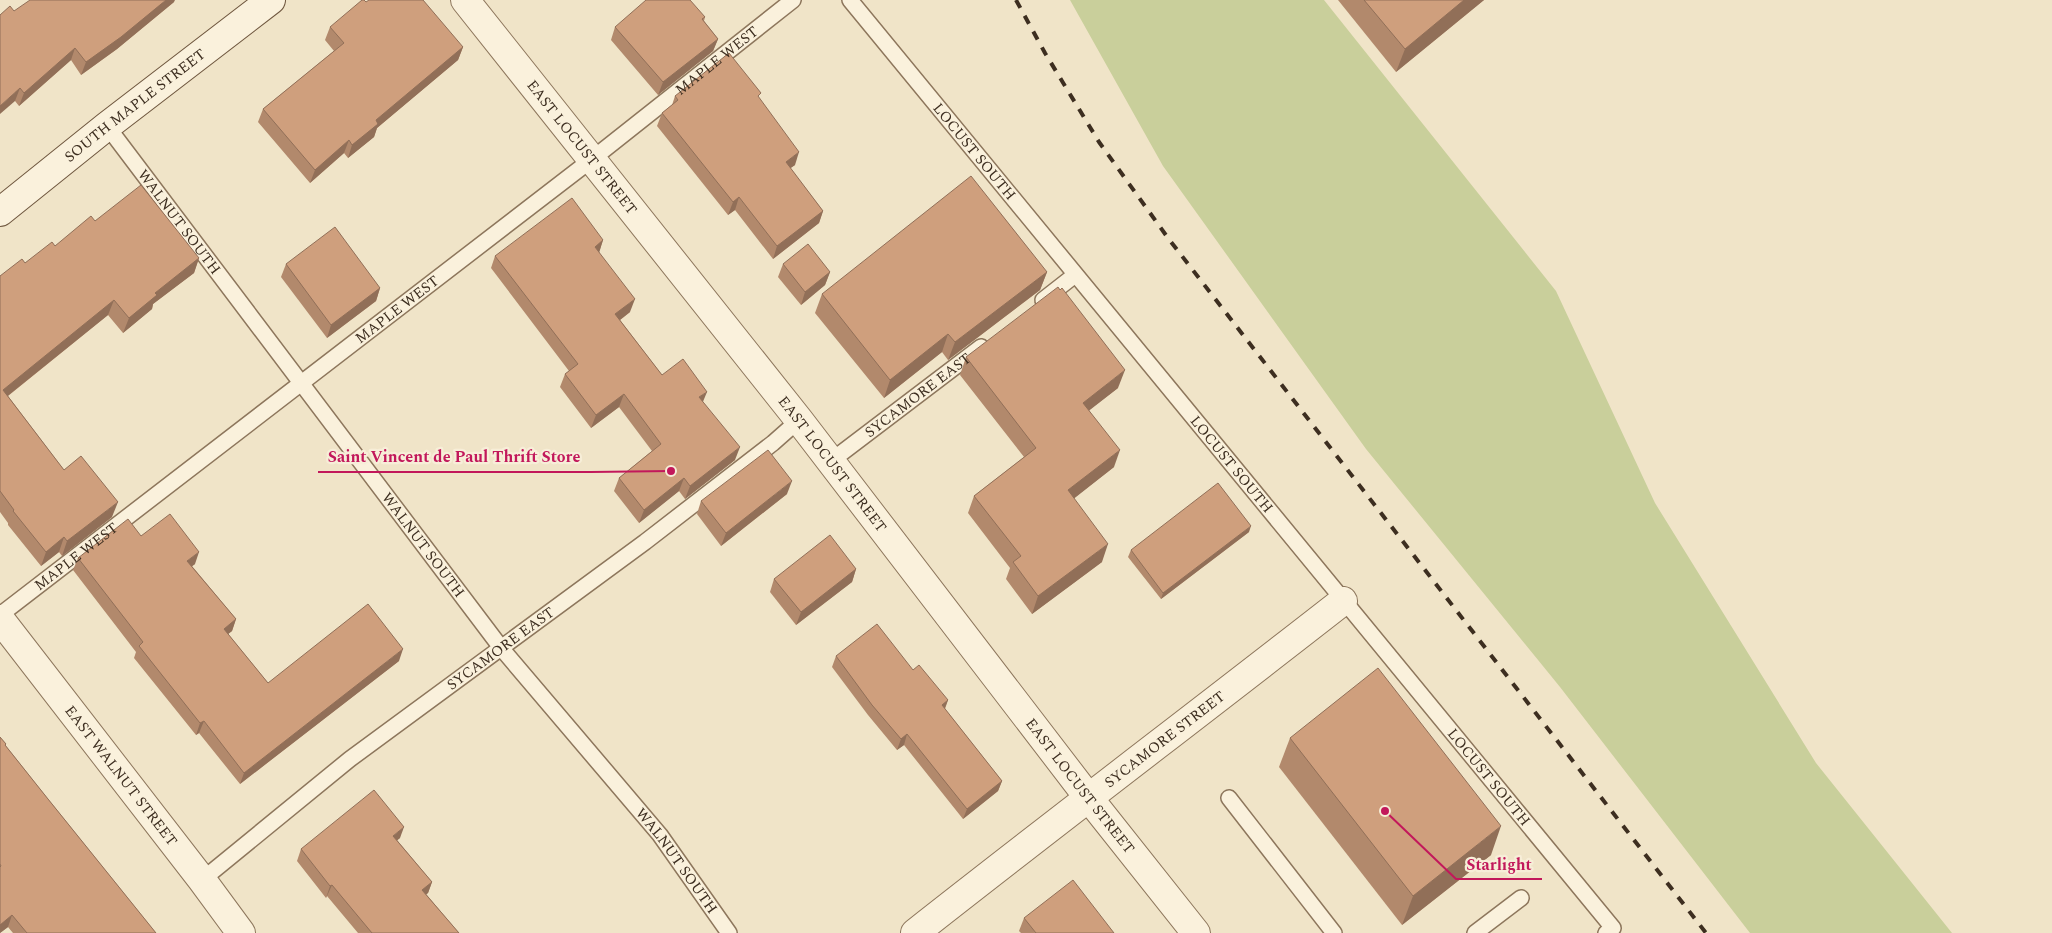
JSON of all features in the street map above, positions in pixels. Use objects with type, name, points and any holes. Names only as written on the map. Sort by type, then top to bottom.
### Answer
[{"type":"street","name":"SOUTH MAPLE STREET","points":[[0,212],[107,126],[271,0]]},
{"type":"street","name":"EAST LOCUST STREET","points":[[465,0],[799,420],[1088,797],[1196,933]]},
{"type":"street","name":"SYCAMORE STREET","points":[[915,933],[1343,600]]},
{"type":"street","name":"EAST WALNUT STREET","points":[[0,617],[241,933]]},
{"type":"lane","name":"MAPLE WEST","points":[[0,617],[591,160],[793,0]]},
{"type":"lane","name":"LOCUST SOUTH","points":[[850,0],[1343,600],[1609,930]]},
{"type":"lane","name":"WALNUT SOUTH","points":[[107,126],[502,648],[660,836],[729,933]]},
{"type":"lane","points":[[1029,310],[1075,275]]},
{"type":"lane","name":"SYCAMORE EAST","points":[[831,461],[991,339]]},
{"type":"lane","name":"SYCAMORE EAST","points":[[202,880],[350,758],[645,542],[773,443],[799,420]]},
{"type":"lane","points":[[1229,798],[1334,933]]},
{"type":"lane","points":[[1475,933],[1521,898]]},
{"type":"green space","points":[[1070,0],[1324,0],[1556,291],[1655,503],[1816,763],[1952,933],[1750,933],[1560,687],[1366,449],[1163,166]]},
{"type":"building","points":[[30,0],[166,0],[121,37],[86,62],[75,48],[24,93],[20,88],[0,106],[0,15],[10,6],[14,11]]},
{"type":"building","points":[[362,0],[366,2],[369,0],[423,0],[463,47],[376,120],[378,124],[352,145],[349,140],[315,170],[263,109],[344,43],[330,27]]},
{"type":"building","points":[[646,0],[690,0],[705,17],[702,19],[718,39],[663,82],[615,27]]},
{"type":"building","points":[[1364,0],[1464,0],[1405,49]]},
{"type":"building","points":[[729,53],[761,93],[758,96],[799,152],[786,162],[823,211],[777,246],[739,197],[733,202],[662,113],[678,100],[675,96]]},
{"type":"building","points":[[971,176],[1047,272],[955,342],[948,334],[890,380],[822,294]]},
{"type":"building","points":[[141,185],[199,258],[155,293],[157,295],[129,318],[114,300],[3,390],[64,470],[81,456],[118,502],[67,541],[64,537],[46,552],[13,511],[0,491],[0,276],[22,259],[25,263],[52,242],[55,246],[91,216],[95,221]]},
{"type":"building","points":[[572,198],[603,240],[595,247],[635,299],[615,314],[662,375],[683,359],[707,392],[699,397],[740,447],[690,486],[684,478],[644,510],[619,478],[661,444],[624,394],[596,415],[565,374],[578,364],[495,256]]},
{"type":"building","points":[[335,227],[380,288],[331,325],[286,264]]},
{"type":"building","points":[[808,244],[830,272],[805,292],[783,264]]},
{"type":"building","points":[[1058,287],[1060,290],[1062,288],[1125,370],[1083,403],[1120,450],[1068,490],[1108,544],[1038,596],[1013,562],[1021,556],[974,496],[1036,448],[966,357]]},
{"type":"building","points":[[768,450],[792,481],[726,533],[701,501]]},
{"type":"building","points":[[1218,483],[1251,526],[1163,593],[1131,550]]},
{"type":"building","points":[[170,514],[199,552],[187,561],[236,619],[224,629],[268,683],[368,604],[403,649],[244,773],[204,721],[200,723],[139,646],[143,642],[78,558],[128,519],[141,536]]},
{"type":"building","points":[[830,535],[856,569],[801,612],[774,579]]},
{"type":"building","points":[[877,624],[913,670],[919,665],[948,700],[942,705],[1002,781],[967,809],[907,734],[901,739],[872,705],[836,656]]},
{"type":"building","points":[[1378,668],[1501,826],[1413,896],[1290,738]]},
{"type":"building","points":[[0,737],[156,933],[27,933],[12,915],[0,925]]},
{"type":"building","points":[[374,790],[404,827],[393,836],[432,882],[422,890],[459,933],[372,933],[332,885],[330,886],[301,849]]},
{"type":"building","points":[[1073,880],[1114,933],[1036,933],[1024,918]]},
{"type":"railway","points":[[1016,0],[1045,53],[1099,142],[1168,238],[1706,933]]},
{"type":"place","name":"Saint Vincent de Paul Thrift Store","points":[[671,471]]},
{"type":"place","name":"Starlight","points":[[1385,811]]}]
